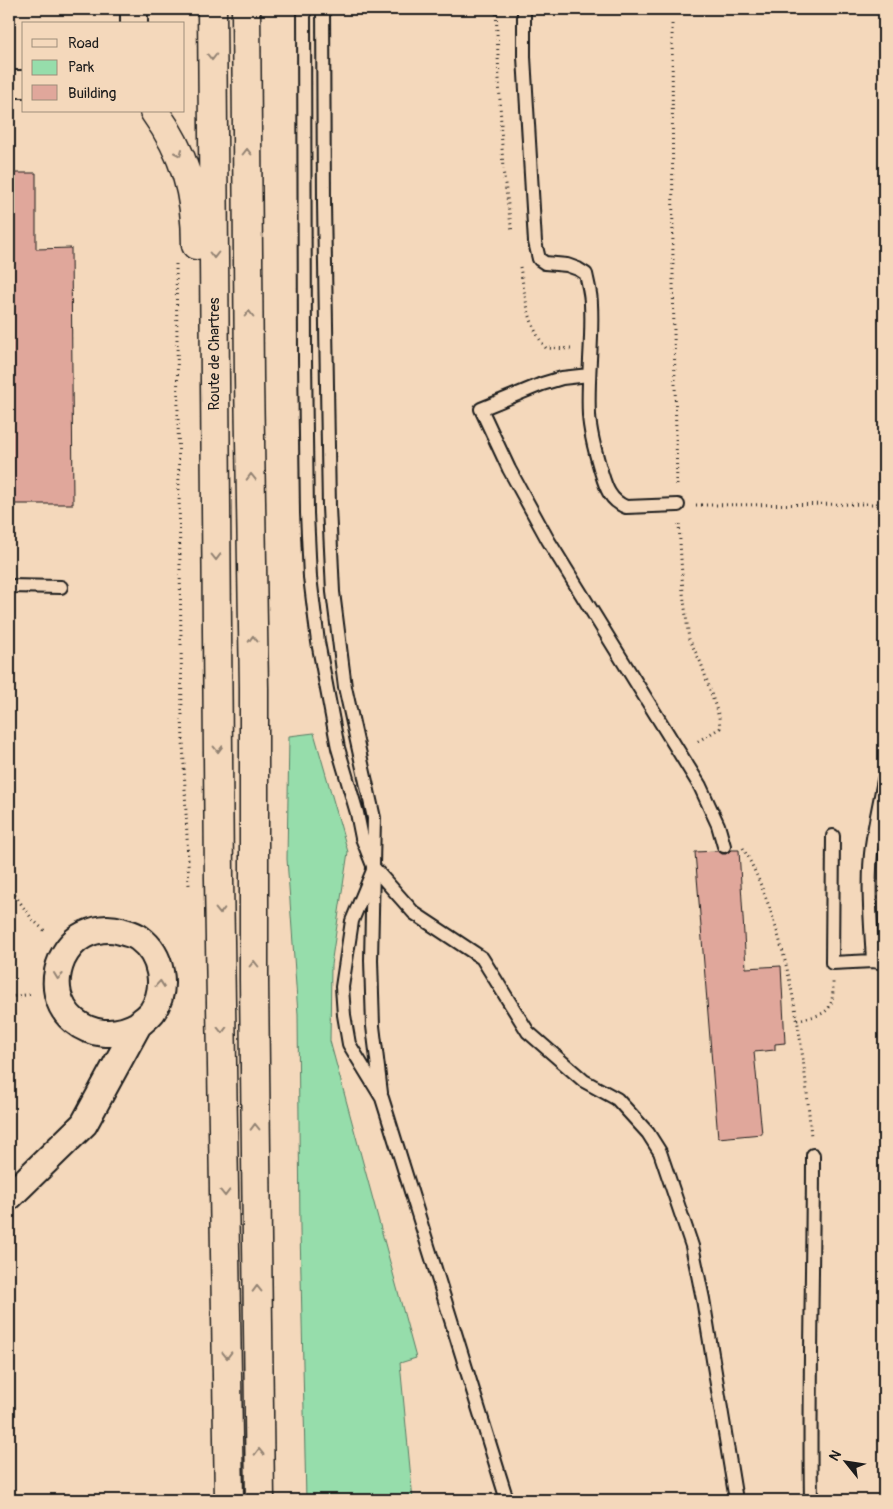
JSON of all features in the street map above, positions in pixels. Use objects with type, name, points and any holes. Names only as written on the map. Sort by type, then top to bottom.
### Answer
[{"type":"main road","name":"Route de Chartres","points":[[212,9],[217,700],[229,1500]]},
{"type":"main road","points":[[246,9],[254,688],[254,980],[260,1500]]},
{"type":"main road","points":[[155,112],[179,150],[190,181],[196,222],[196,399],[216,525]]},
{"type":"street","points":[[134,9],[134,22]]},
{"type":"street","points":[[9,84],[22,84]]},
{"type":"street","points":[[9,1198],[84,1124],[138,1026],[151,1012],[159,996],[162,978],[159,966],[151,949],[138,937],[112,928],[94,930],[78,938],[66,951],[56,972],[57,991],[63,1008],[75,1022],[93,1032],[112,1034],[138,1026]]},
{"type":"lane","points":[[304,9],[304,359],[310,577],[318,642],[338,748],[362,838],[374,868],[414,913],[482,958],[528,1032],[584,1081],[617,1099],[648,1133],[660,1152],[692,1246],[705,1308],[736,1500]]},
{"type":"lane","points":[[323,9],[328,506],[333,592],[345,687],[374,818],[371,960],[373,1026],[382,1098],[507,1500]]},
{"type":"lane","points":[[524,9],[524,57],[535,242],[540,259],[545,264],[567,265],[586,274],[591,304],[588,374],[589,417],[605,486],[612,499],[617,504],[626,507],[678,505]]},
{"type":"lane","points":[[588,374],[562,378],[542,384],[482,409],[509,469],[548,540],[700,786],[718,824],[724,846]]},
{"type":"lane","points":[[9,586],[61,587]]},
{"type":"lane","points":[[833,836],[832,963],[879,962],[870,917],[870,871],[872,844],[884,780]]},
{"type":"lane","points":[[374,868],[352,921],[342,987],[349,1044],[382,1098]]},
{"type":"lane","points":[[811,1500],[810,1404],[813,1155]]},
{"type":"path","points":[[672,9],[673,278],[678,505],[683,592],[689,639],[707,681],[719,717],[720,728],[679,751]]},
{"type":"path","points":[[176,264],[182,716],[189,888]]},
{"type":"path","points":[[678,505],[884,504]]},
{"type":"path","points":[[718,824],[733,836],[743,848],[764,891],[784,956],[797,1020],[808,1100],[813,1155]]},
{"type":"path","points":[[9,887],[32,919],[66,951]]},
{"type":"path","points":[[797,1020],[827,1012],[831,1005],[833,989],[832,963]]},
{"type":"green space","points":[[314,733],[348,852],[331,965],[330,1041],[416,1358],[400,1363],[413,1500],[306,1500],[300,1230],[298,1014],[287,859],[289,736]]},
{"type":"building","points":[[9,173],[36,173],[36,249],[71,248],[73,504],[9,504]]},
{"type":"building","points":[[731,850],[739,850],[746,968],[781,966],[785,1043],[775,1044],[775,1050],[754,1052],[762,1134],[718,1138],[695,852],[718,851],[726,854]]}]
